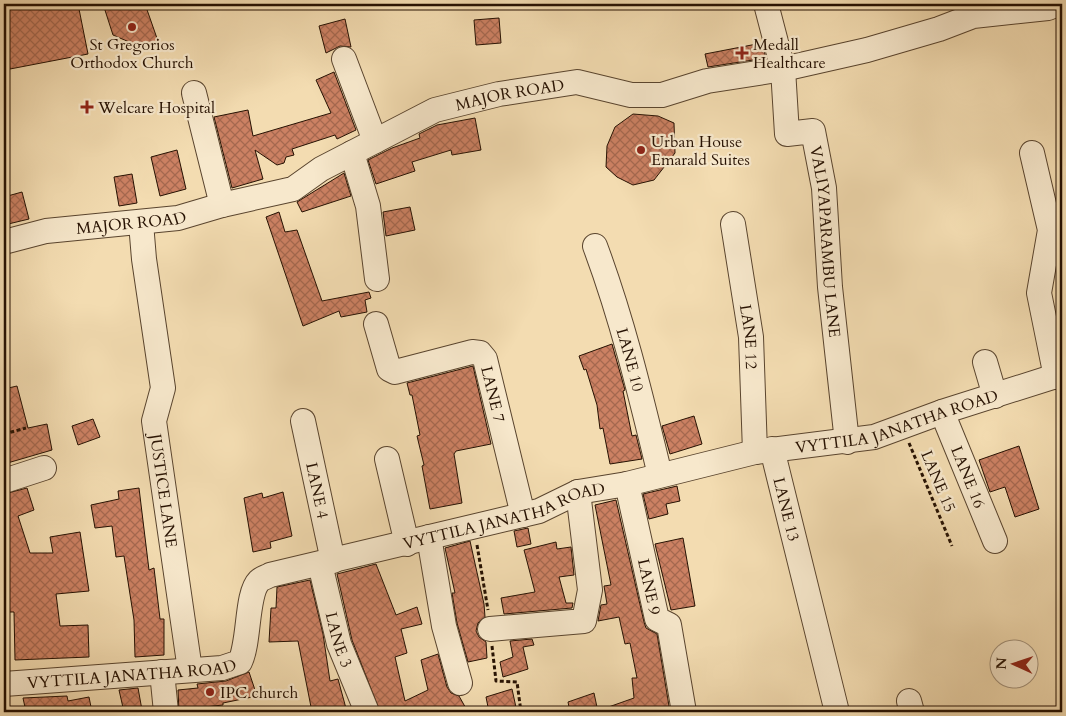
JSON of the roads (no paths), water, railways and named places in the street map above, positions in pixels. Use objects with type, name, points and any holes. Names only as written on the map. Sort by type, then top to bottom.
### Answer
[{"type":"street","points":[[766,4],[783,69]]},
{"type":"street","name":"MAJOR ROAD","points":[[4,242],[46,231],[178,218],[222,205],[293,189],[321,169],[434,110],[499,94],[577,82],[631,95],[662,95],[707,81],[783,69],[867,50],[939,29],[973,16],[1048,8],[1058,4]]},
{"type":"street","points":[[344,59],[375,141]]},
{"type":"street","name":"VALIYAPARAMBU LANE","points":[[783,69],[787,134],[813,131],[824,188],[830,287],[847,442]]},
{"type":"street","points":[[194,92],[222,205]]},
{"type":"street","points":[[352,153],[368,206],[377,279]]},
{"type":"street","points":[[1032,153],[1050,230],[1039,293],[1059,376]]},
{"type":"street","name":"JUSTICE LANE","points":[[141,223],[144,259],[163,388],[154,420],[190,670]]},
{"type":"street","name":"LANE 12","points":[[733,224],[751,337],[763,450]]},
{"type":"street","name":"LANE 10","points":[[595,246],[614,299],[631,356],[660,475]]},
{"type":"street","name":"LANE 7","points":[[376,324],[389,369],[395,372],[472,352],[480,353],[485,359],[523,515]]},
{"type":"street","points":[[985,362],[995,396]]},
{"type":"street","name":"VYTTILA JANATHA ROAD","points":[[4,684],[222,668],[240,662],[246,651],[252,592],[259,581],[270,575],[539,511],[578,492],[627,484],[763,450],[847,442],[874,437],[942,412],[1059,376]]},
{"type":"street","name":"LANE 16","points":[[942,412],[995,541]]},
{"type":"street","name":"LANE 4","points":[[303,421],[327,562]]},
{"type":"street","name":"LANE 13","points":[[763,450],[802,569],[837,712]]},
{"type":"street","points":[[386,459],[418,540],[460,683]]},
{"type":"street","points":[[4,481],[44,468]]},
{"type":"street","name":"LANE 9","points":[[627,484],[657,619],[669,625],[684,712]]},
{"type":"street","points":[[490,629],[584,621],[590,590],[578,492]]},
{"type":"street","name":"LANE 3","points":[[327,562],[339,644],[367,712]]},
{"type":"street","points":[[162,672],[166,712]]},
{"type":"place","name":"St Gregorios Orthodox Church","points":[[132,27]]},
{"type":"place","name":"Medall Healthcare","points":[[742,53]]},
{"type":"place","name":"Welcare Hospital","points":[[87,107]]},
{"type":"place","name":"Urban House Emarald Suites","points":[[641,150]]},
{"type":"place","name":"IPC church","points":[[210,692]]}]
